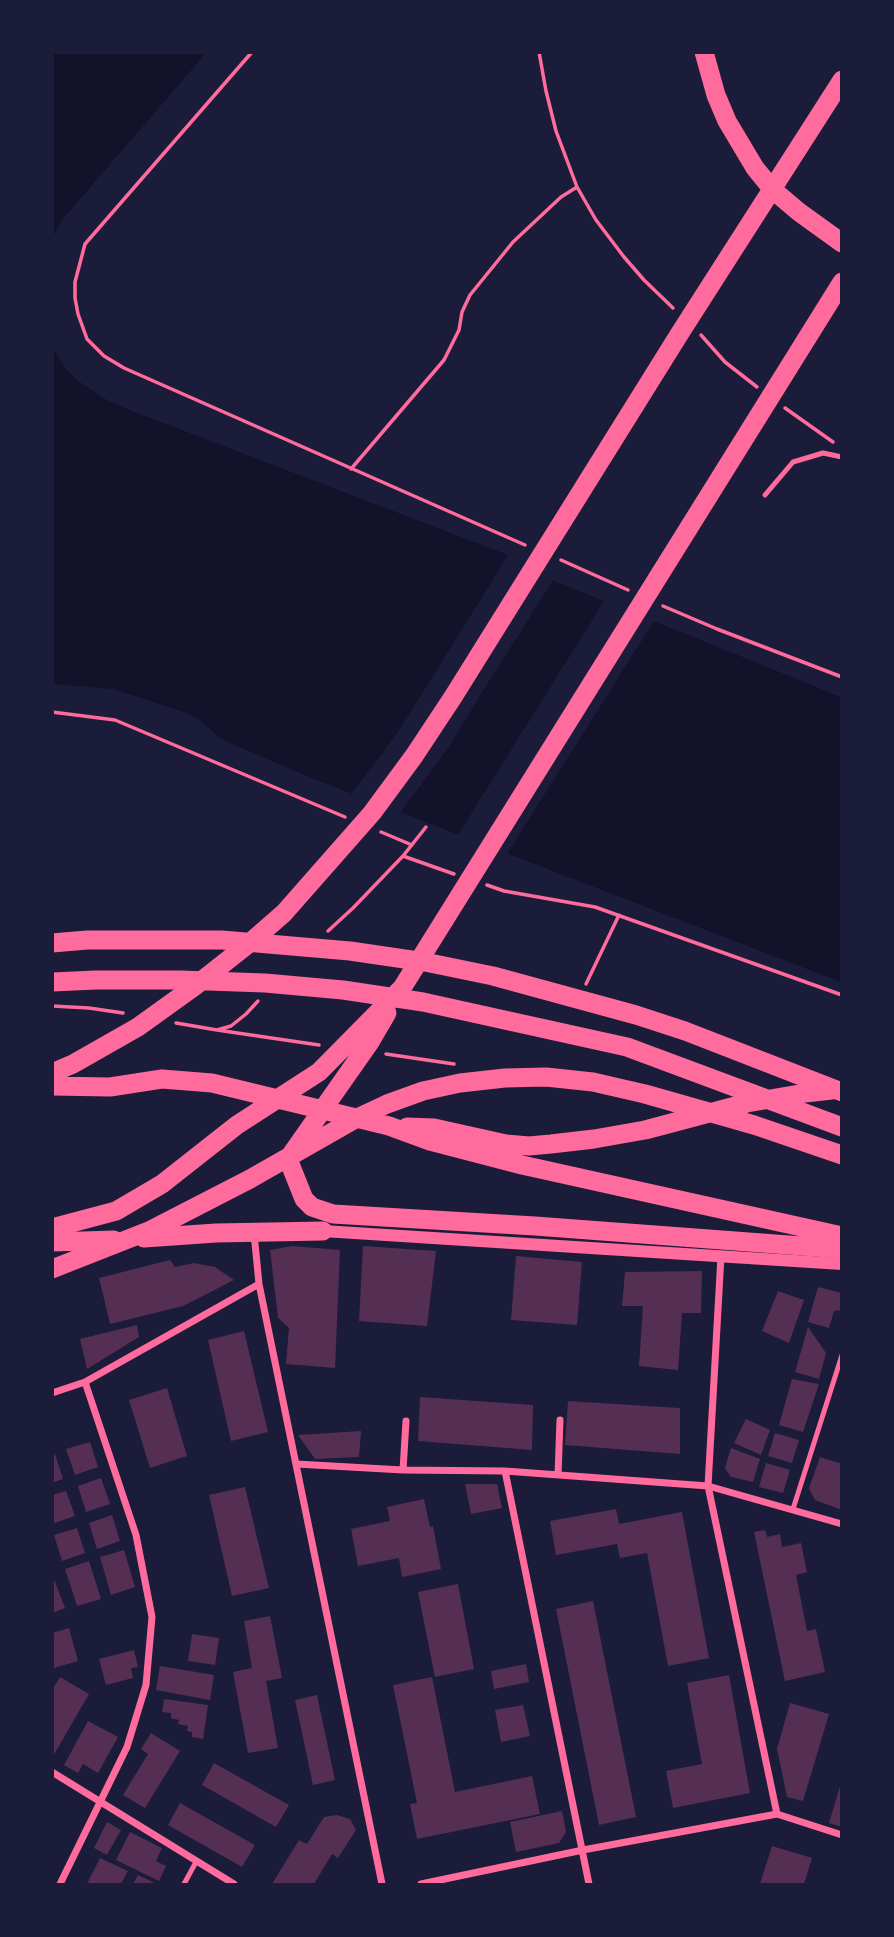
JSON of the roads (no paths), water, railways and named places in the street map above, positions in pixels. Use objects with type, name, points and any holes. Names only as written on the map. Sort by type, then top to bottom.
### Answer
[{"type":"highway","points":[[704,52],[727,121],[755,168],[782,198],[842,243]]},
{"type":"highway","points":[[52,1073],[138,1027],[252,941],[284,913],[372,813],[453,697],[842,80]]},
{"type":"highway","points":[[842,282],[370,1042],[288,1159],[303,1199],[312,1207],[333,1214],[842,1249]]},
{"type":"highway","points":[[52,943],[87,940],[222,940],[350,951],[425,962],[493,976],[636,1015],[842,1091]]},
{"type":"highway","points":[[52,982],[180,980],[265,983],[343,990],[423,1002],[627,1047],[842,1127]]},
{"type":"highway","points":[[52,1228],[116,1211],[162,1184],[237,1125],[319,1072],[402,988]]},
{"type":"highway","points":[[52,1269],[152,1230],[387,1104],[423,1091],[460,1083],[546,1077],[593,1082],[754,1125],[842,1155]]},
{"type":"highway","points":[[52,1086],[110,1087],[162,1079],[212,1083],[389,1126],[430,1141],[522,1165],[842,1236]]},
{"type":"highway","points":[[389,1126],[434,1128],[506,1144],[529,1146],[645,1130],[747,1103],[805,1093],[842,1091]]},
{"type":"highway","points":[[52,1242],[323,1231]]},
{"type":"highway","points":[[52,1281],[139,1239]]},
{"type":"street","points":[[323,1231],[842,1264]]},
{"type":"street","points":[[254,1232],[259,1284],[382,1885]]},
{"type":"street","points":[[720,1256],[708,1486],[777,1814]]},
{"type":"street","points":[[52,1393],[85,1382],[259,1284]]},
{"type":"street","points":[[60,1885],[127,1747],[146,1685],[152,1616],[136,1535],[85,1382]]},
{"type":"street","points":[[558,1475],[560,1420]]},
{"type":"street","points":[[402,1470],[406,1421]]},
{"type":"street","points":[[296,1464],[402,1470],[505,1471],[708,1486],[842,1524]]},
{"type":"street","points":[[505,1471],[589,1885]]},
{"type":"street","points":[[52,1772],[234,1885]]},
{"type":"street","points":[[421,1885],[583,1850],[777,1814],[842,1835]]},
{"type":"lane","points":[[765,495],[793,462],[823,453],[842,457]]},
{"type":"lane","points":[[793,1509],[842,1355]]},
{"type":"lane","points":[[184,1885],[197,1861]]}]
